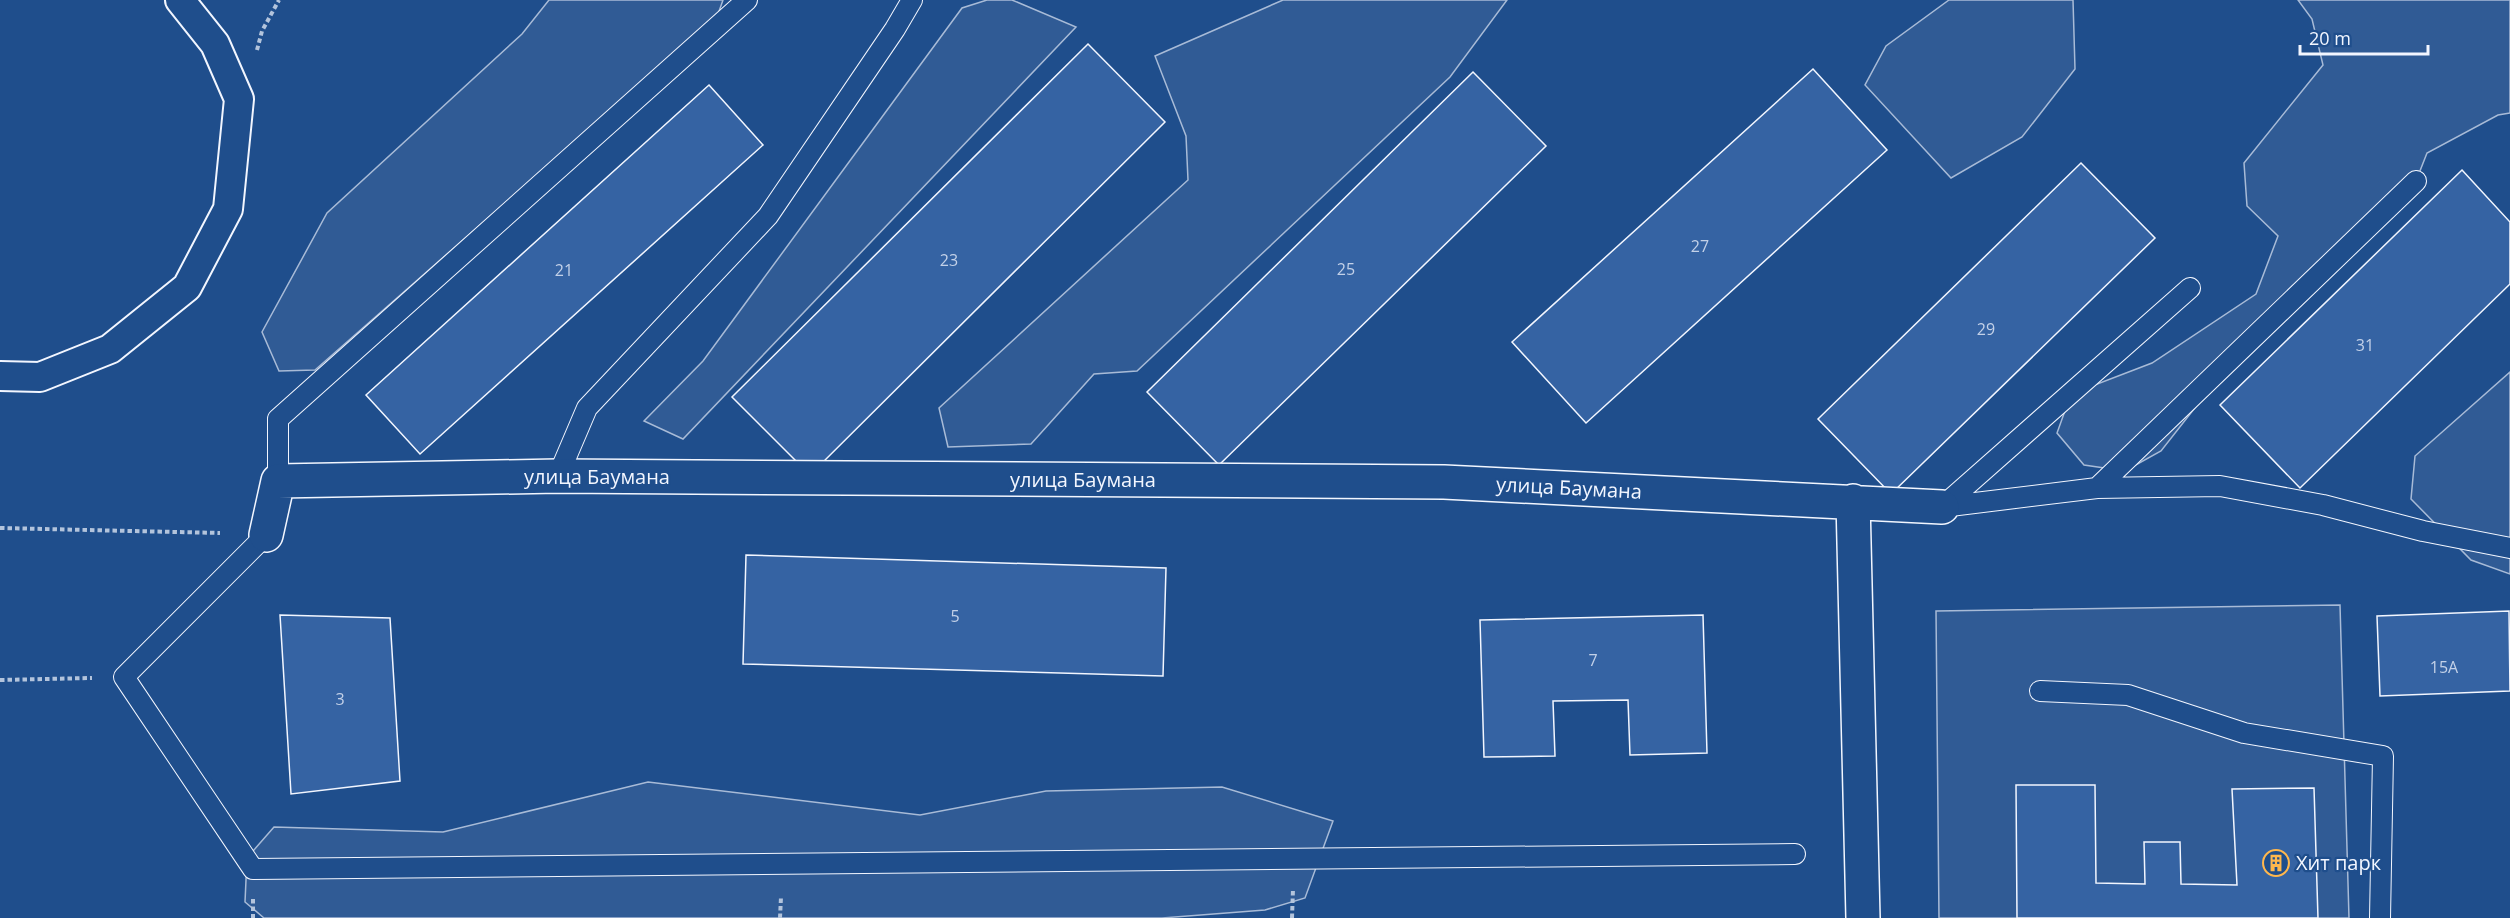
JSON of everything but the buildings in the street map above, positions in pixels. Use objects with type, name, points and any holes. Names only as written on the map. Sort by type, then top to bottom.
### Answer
[{"type":"street","points":[[0,376],[40,377],[110,349],[188,287],[228,209],[239,99],[215,44],[180,0]]},
{"type":"street","name":"улица Баумана","points":[[278,481],[558,476],[1444,482],[1942,507]]},
{"type":"street","points":[[266,535],[278,481]]},
{"type":"street","points":[[1853,501],[1863,918]]},
{"type":"lane","points":[[278,481],[278,419],[747,0]]},
{"type":"lane","points":[[558,476],[587,408],[768,216],[895,29],[912,0]]},
{"type":"lane","points":[[2097,488],[2416,181]]},
{"type":"lane","points":[[1942,507],[2190,288]]},
{"type":"lane","points":[[1942,507],[2097,488],[2220,486],[2323,505],[2423,531],[2510,548]]},
{"type":"lane","points":[[266,535],[124,677],[253,869],[1795,854]]},
{"type":"lane","points":[[2040,691],[2128,695],[2244,733],[2384,756],[2380,918]]},
{"type":"path","points":[[0,528],[266,535]]},
{"type":"path","points":[[0,680],[124,677]]},
{"type":"shaded area","points":[[549,0],[723,0],[717,17],[315,370],[279,371],[262,332],[327,213],[522,34]]},
{"type":"shaded area","points":[[987,0],[1012,0],[1076,27],[683,439],[644,421],[703,361],[962,8]]},
{"type":"shaded area","points":[[1283,0],[1507,0],[1450,77],[1137,371],[1094,374],[1031,444],[948,447],[939,408],[1188,180],[1186,136],[1155,56]]},
{"type":"shaded area","points":[[1949,0],[2073,0],[2075,69],[2022,137],[1951,178],[1865,85],[1886,46]]},
{"type":"shaded area","points":[[2298,0],[2510,0],[2510,113],[2498,115],[2427,153],[2416,181],[2264,320],[2161,451],[2125,471],[2084,465],[2057,433],[2071,394],[2152,363],[2256,294],[2278,236],[2247,206],[2244,163],[2323,65],[2312,19]]},
{"type":"shaded area","points":[[2510,372],[2510,574],[2471,560],[2411,499],[2415,456]]},
{"type":"shaded area","points":[[2340,605],[2349,918],[1939,918],[1936,611]]},
{"type":"shaded area","points":[[648,782],[920,815],[1046,791],[1222,787],[1333,821],[1305,898],[1265,910],[1162,918],[264,918],[245,902],[247,858],[274,827],[443,832]]},
{"type":"place","name":"Хит парк","points":[[2276,863]]}]
